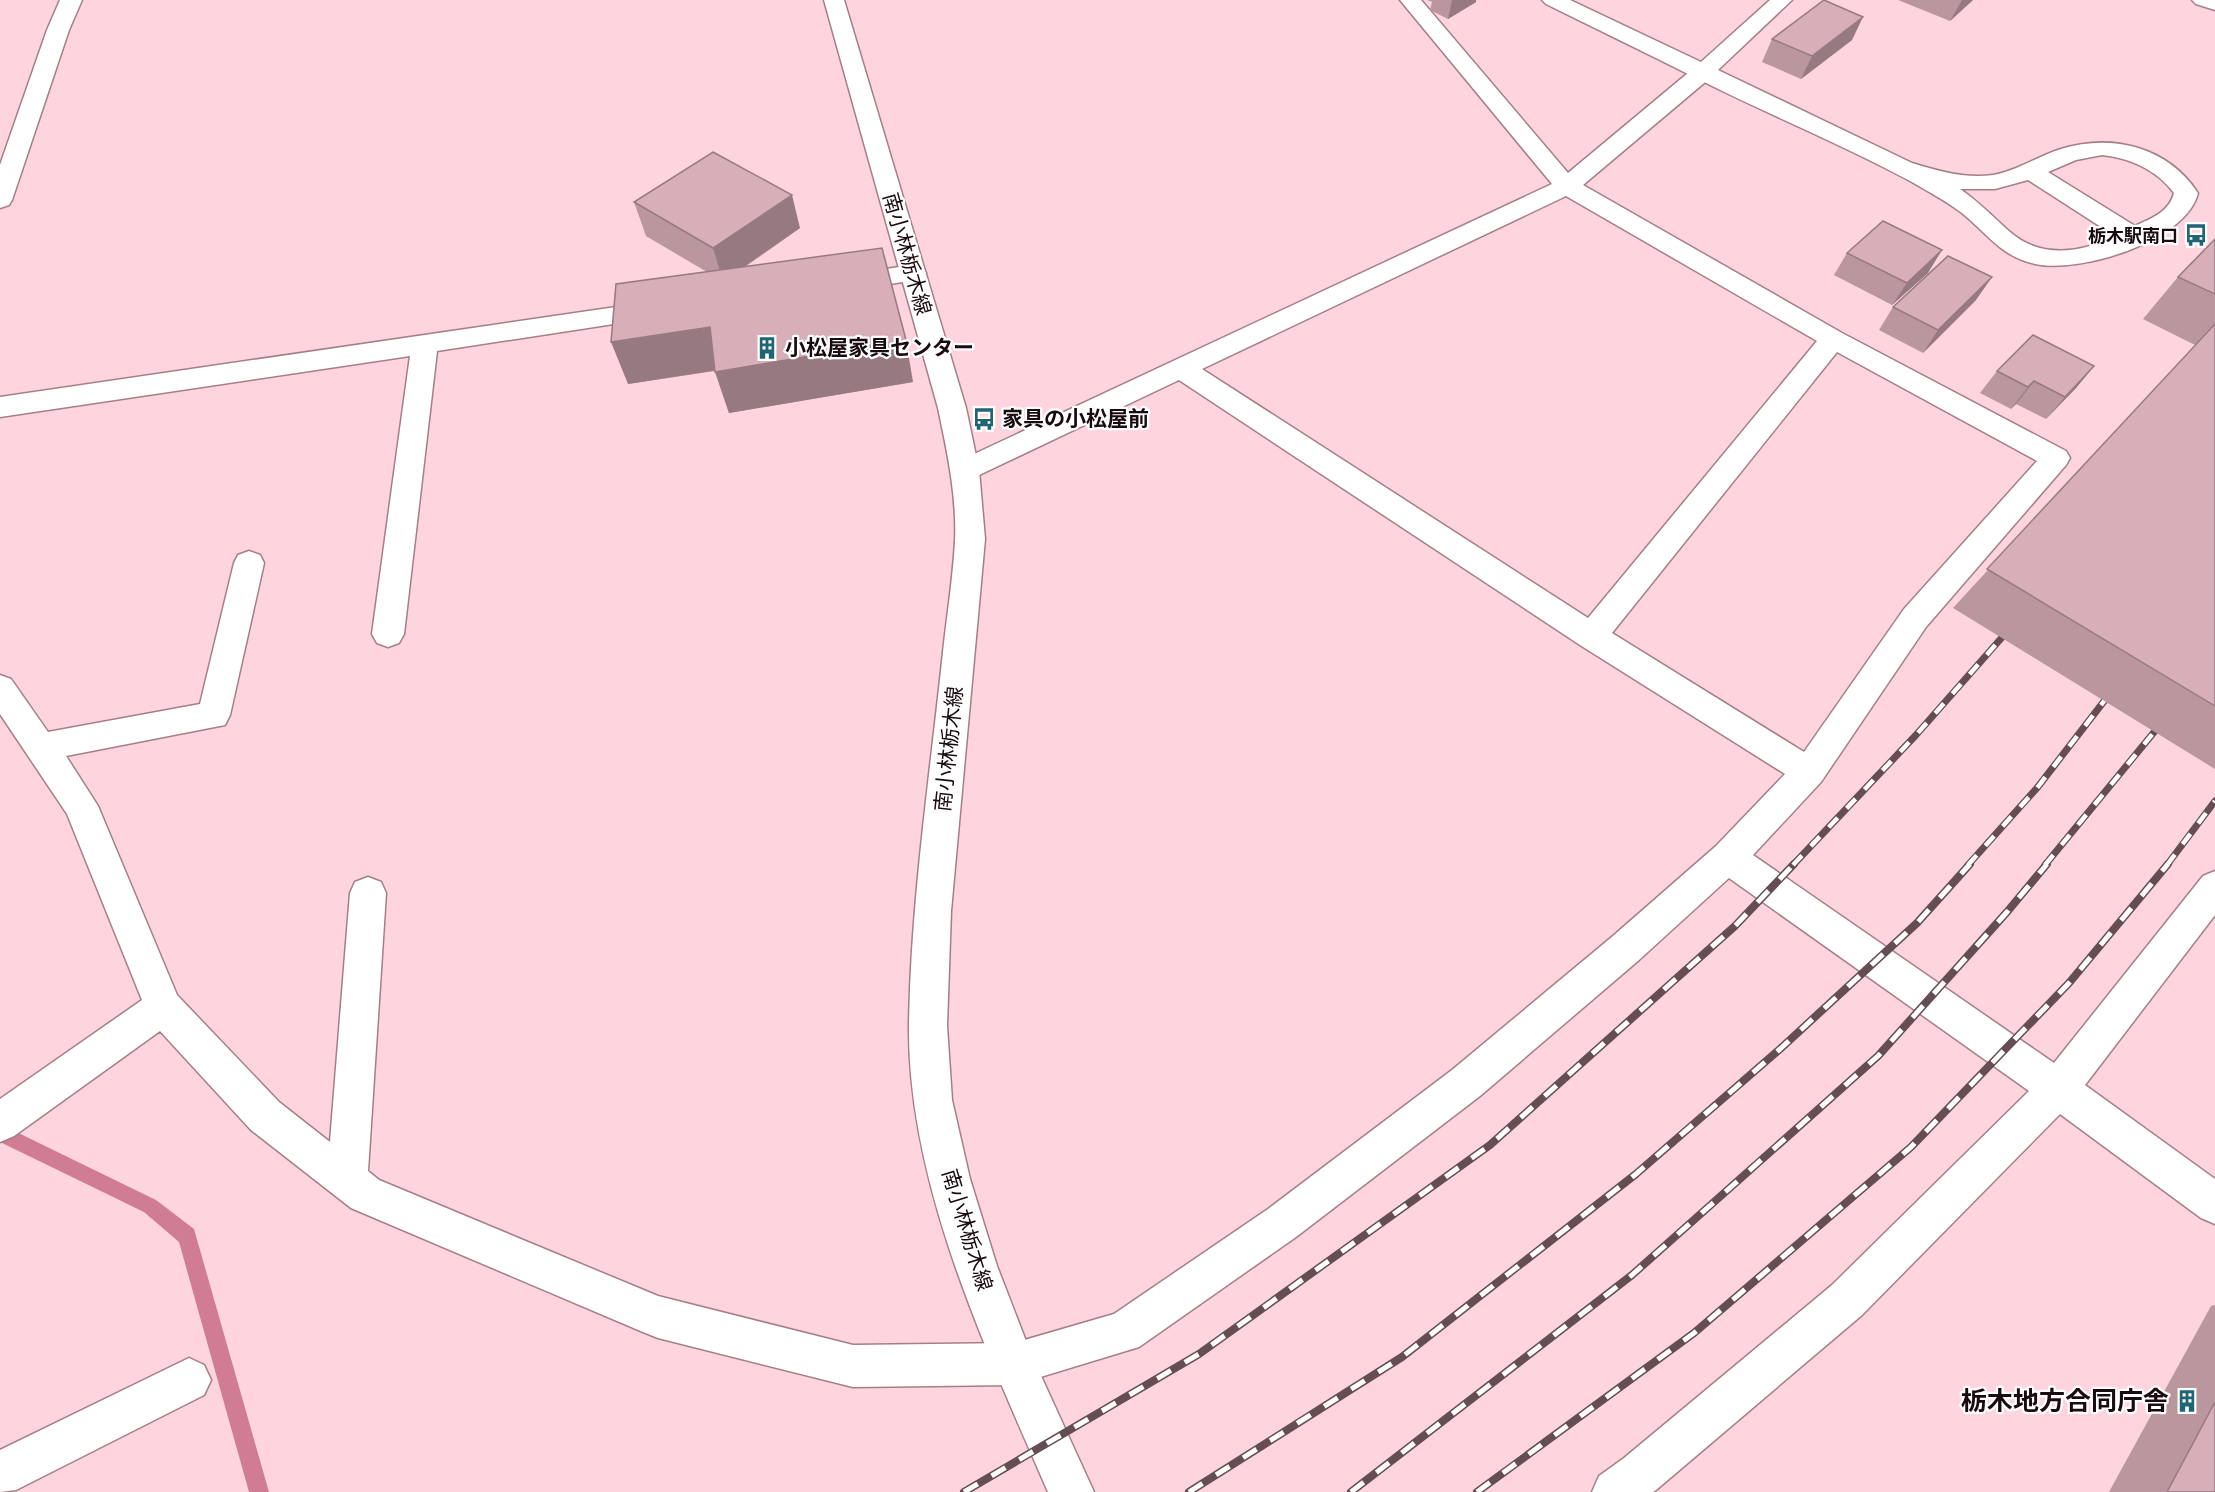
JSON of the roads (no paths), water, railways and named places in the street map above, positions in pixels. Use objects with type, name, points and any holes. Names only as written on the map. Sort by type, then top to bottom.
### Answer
[{"type":"street","points":[[0,200],[58,30],[71,0]]},
{"type":"street","name":"南小林栃木線","points":[[834,0],[951,408],[965,470],[970,539],[933,911],[928,1026],[933,1100],[950,1179],[976,1266],[1014,1364],[1071,1492]]},
{"type":"street","points":[[0,688],[81,806],[163,1007],[266,1116],[365,1194],[658,1317],[853,1366],[1014,1364],[1124,1332],[1282,1223],[1466,1083],[1626,948],[1728,857],[1809,772],[1915,618],[2056,458],[1833,339],[1567,186],[1410,0]]},
{"type":"street","points":[[1553,0],[1904,168],[1950,194],[1978,215],[2006,242],[2031,255],[2056,260],[2085,258],[2107,251],[2169,218],[2182,206],[2186,193],[2178,180],[2159,165],[2113,147],[2086,149],[2057,157],[2030,171],[1994,182],[1970,183],[1932,177],[1904,168]]},
{"type":"street","points":[[965,470],[1567,186],[1702,73],[1782,0]]},
{"type":"street","points":[[2203,0],[2215,4]]},
{"type":"street","points":[[2030,171],[2134,237]]},
{"type":"street","points":[[820,287],[913,273]]},
{"type":"street","points":[[0,407],[680,307]]},
{"type":"street","points":[[1591,636],[1833,339]]},
{"type":"street","points":[[388,634],[425,344]]},
{"type":"street","points":[[1182,369],[1591,636],[1809,772]]},
{"type":"street","points":[[40,747],[214,715],[249,563]]},
{"type":"street","points":[[1728,857],[2058,1089],[2215,1204]]},
{"type":"street","points":[[1615,1492],[1640,1474],[1847,1300],[2058,1089],[2215,887]]},
{"type":"street","points":[[347,1180],[368,893]]},
{"type":"street","points":[[0,1122],[163,1007]]},
{"type":"street","points":[[0,1474],[189,1380]]},
{"type":"waterway","points":[[0,1133],[150,1206],[187,1236],[259,1492]]},
{"type":"railway","points":[[1793,865],[1916,735],[2012,626]]},
{"type":"railway","points":[[1968,865],[2037,788],[2115,687]]},
{"type":"railway","points":[[2045,865],[2164,720]]},
{"type":"railway","points":[[2167,865],[2215,801]]},
{"type":"railway","points":[[964,1492],[1199,1354],[1490,1145],[1735,926],[1794,864]]},
{"type":"railway","points":[[1189,1492],[1402,1357],[1636,1174],[1780,1049],[1917,923],[1970,864]]},
{"type":"railway","points":[[1351,1492],[1632,1275],[1878,1056],[2047,864]]},
{"type":"railway","points":[[1477,1492],[1694,1333],[1911,1147],[2069,983],[2168,864]]},
{"type":"place","name":"栃木駅南口","points":[[2196,235]]},
{"type":"place","name":"小松屋家具センター","points":[[767,348]]},
{"type":"place","name":"家具の小松屋前","points":[[984,419]]},
{"type":"place","name":"栃木地方合同庁舎","points":[[2187,1401]]}]
